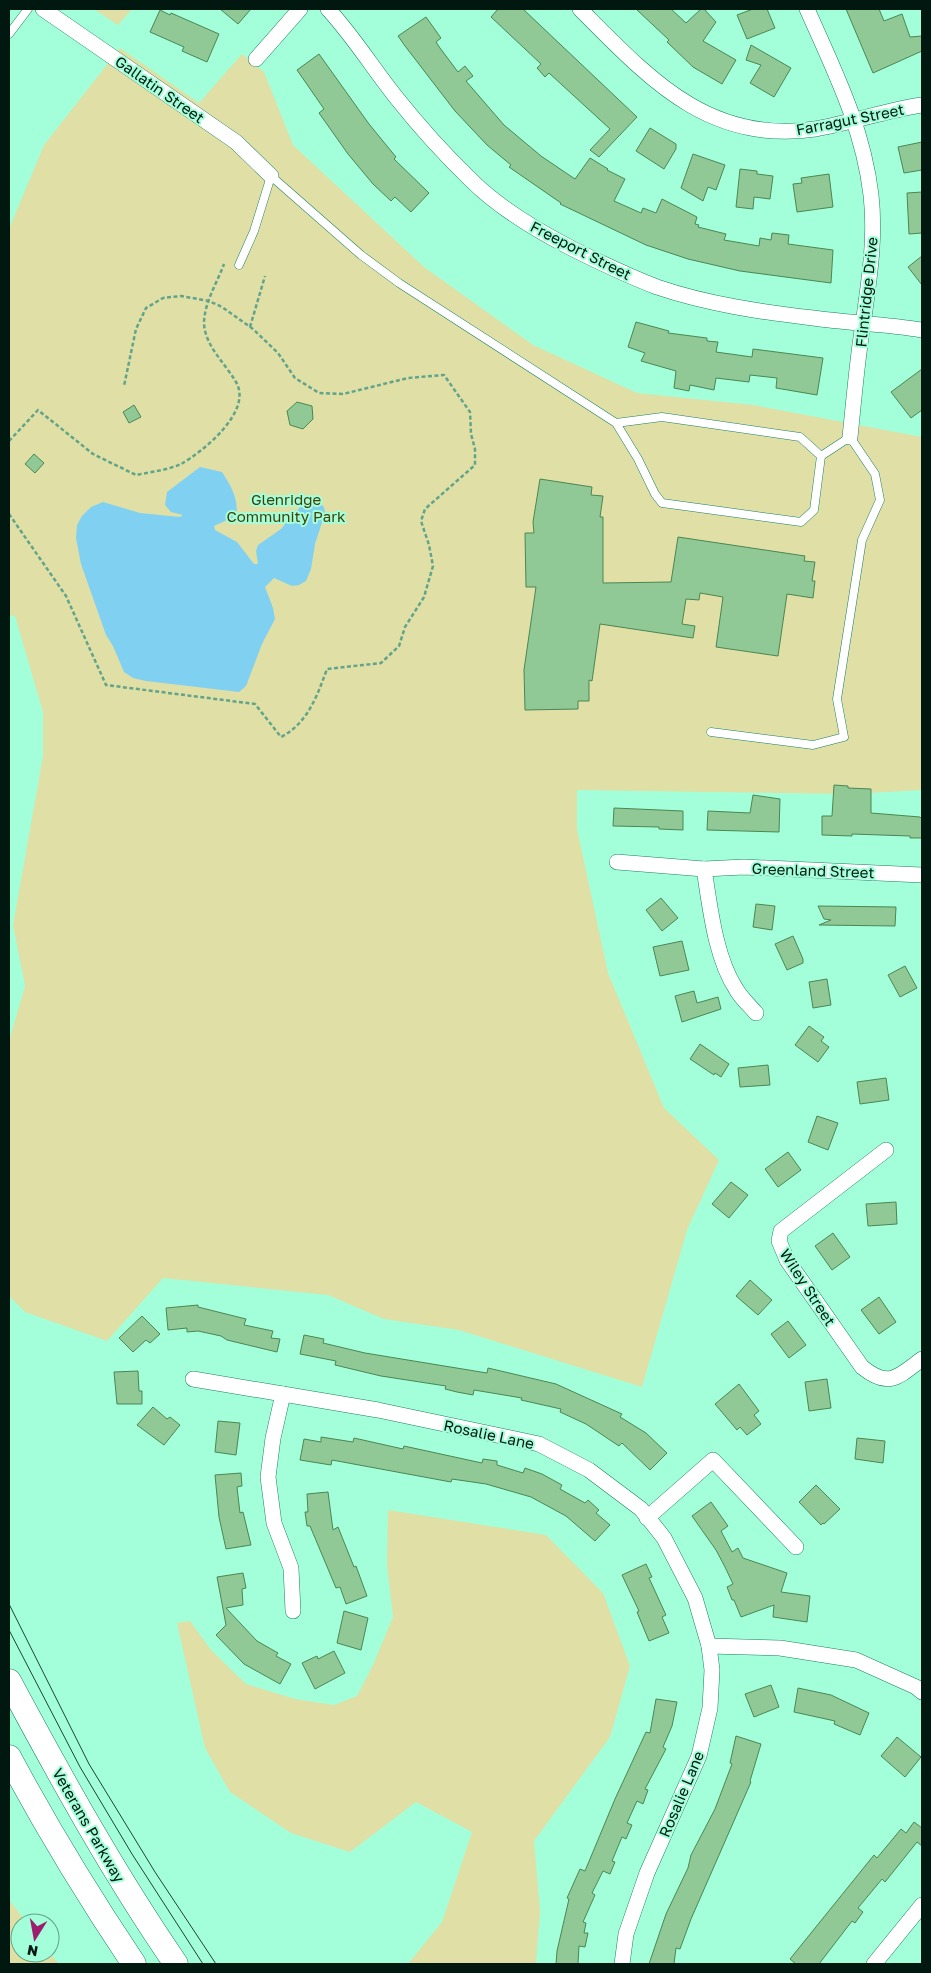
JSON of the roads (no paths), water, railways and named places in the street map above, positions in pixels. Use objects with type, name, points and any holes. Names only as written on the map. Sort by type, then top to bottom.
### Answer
[{"type":"main road","name":"Veterans Parkway","points":[[9,1681],[67,1790],[130,1895],[176,1964]]},
{"type":"main road","points":[[9,1757],[67,1860],[134,1964]]},
{"type":"street","name":"Gallatin Street","points":[[43,9],[236,142],[271,176]]},
{"type":"street","points":[[256,59],[300,9]]},
{"type":"street","name":"Freeport Street","points":[[328,9],[395,96],[435,143],[472,182],[510,212],[553,239],[612,268],[656,286],[690,296],[736,307],[922,330]]},
{"type":"street","name":"Farragut Street","points":[[580,9],[633,62],[667,91],[703,112],[740,127],[779,131],[815,129],[922,105]]},
{"type":"street","name":"Flintridge Drive","points":[[808,9],[855,119],[871,196],[872,238],[870,274],[850,437]]},
{"type":"street","name":"Greenland Street","points":[[617,862],[704,869],[744,867],[922,875]]},
{"type":"street","points":[[704,869],[716,937],[725,967],[735,988],[756,1013]]},
{"type":"street","name":"Wiley Street","points":[[886,1150],[782,1231],[779,1241],[787,1260],[862,1367],[880,1378],[889,1380],[896,1378],[922,1359]]},
{"type":"street","name":"Rosalie Lane","points":[[194,1380],[378,1410],[539,1444],[589,1470],[641,1509],[664,1538],[695,1598],[709,1646],[712,1670],[710,1708],[699,1756],[647,1873],[626,1934],[622,1964]]},
{"type":"street","points":[[283,1394],[273,1438],[268,1477],[274,1523],[291,1568],[293,1611]]},
{"type":"street","points":[[647,1518],[713,1460],[796,1547]]},
{"type":"street","points":[[709,1646],[780,1648],[856,1660],[916,1687],[922,1692]]},
{"type":"street","points":[[874,1964],[922,1905]]},
{"type":"lane","points":[[9,34],[28,9]]},
{"type":"lane","points":[[239,266],[254,231],[271,176],[361,255],[399,283],[616,423],[638,459],[655,494],[662,502],[801,522],[814,510],[822,456],[850,437],[875,474],[880,500],[862,540],[837,699],[844,737],[813,745],[711,732]]},
{"type":"lane","points":[[616,423],[662,417],[800,437],[822,456]]},
{"type":"water","points":[[200,467],[222,472],[235,498],[236,516],[214,526],[215,530],[237,542],[254,564],[258,564],[256,551],[258,545],[281,529],[305,503],[317,502],[324,507],[325,513],[315,544],[311,569],[306,581],[292,586],[274,578],[265,587],[275,619],[262,644],[246,686],[239,692],[146,681],[133,678],[124,672],[106,635],[81,564],[76,538],[77,525],[82,516],[91,507],[103,502],[140,513],[180,517],[183,515],[171,512],[165,505],[167,492]]},
{"type":"tram line","points":[[9,1604],[89,1764],[155,1872],[216,1964]]},
{"type":"tram line","points":[[9,1630],[80,1767],[132,1854],[203,1964]]},
{"type":"park label","name":"Glenridge Community Park","points":[[286,508]]}]
